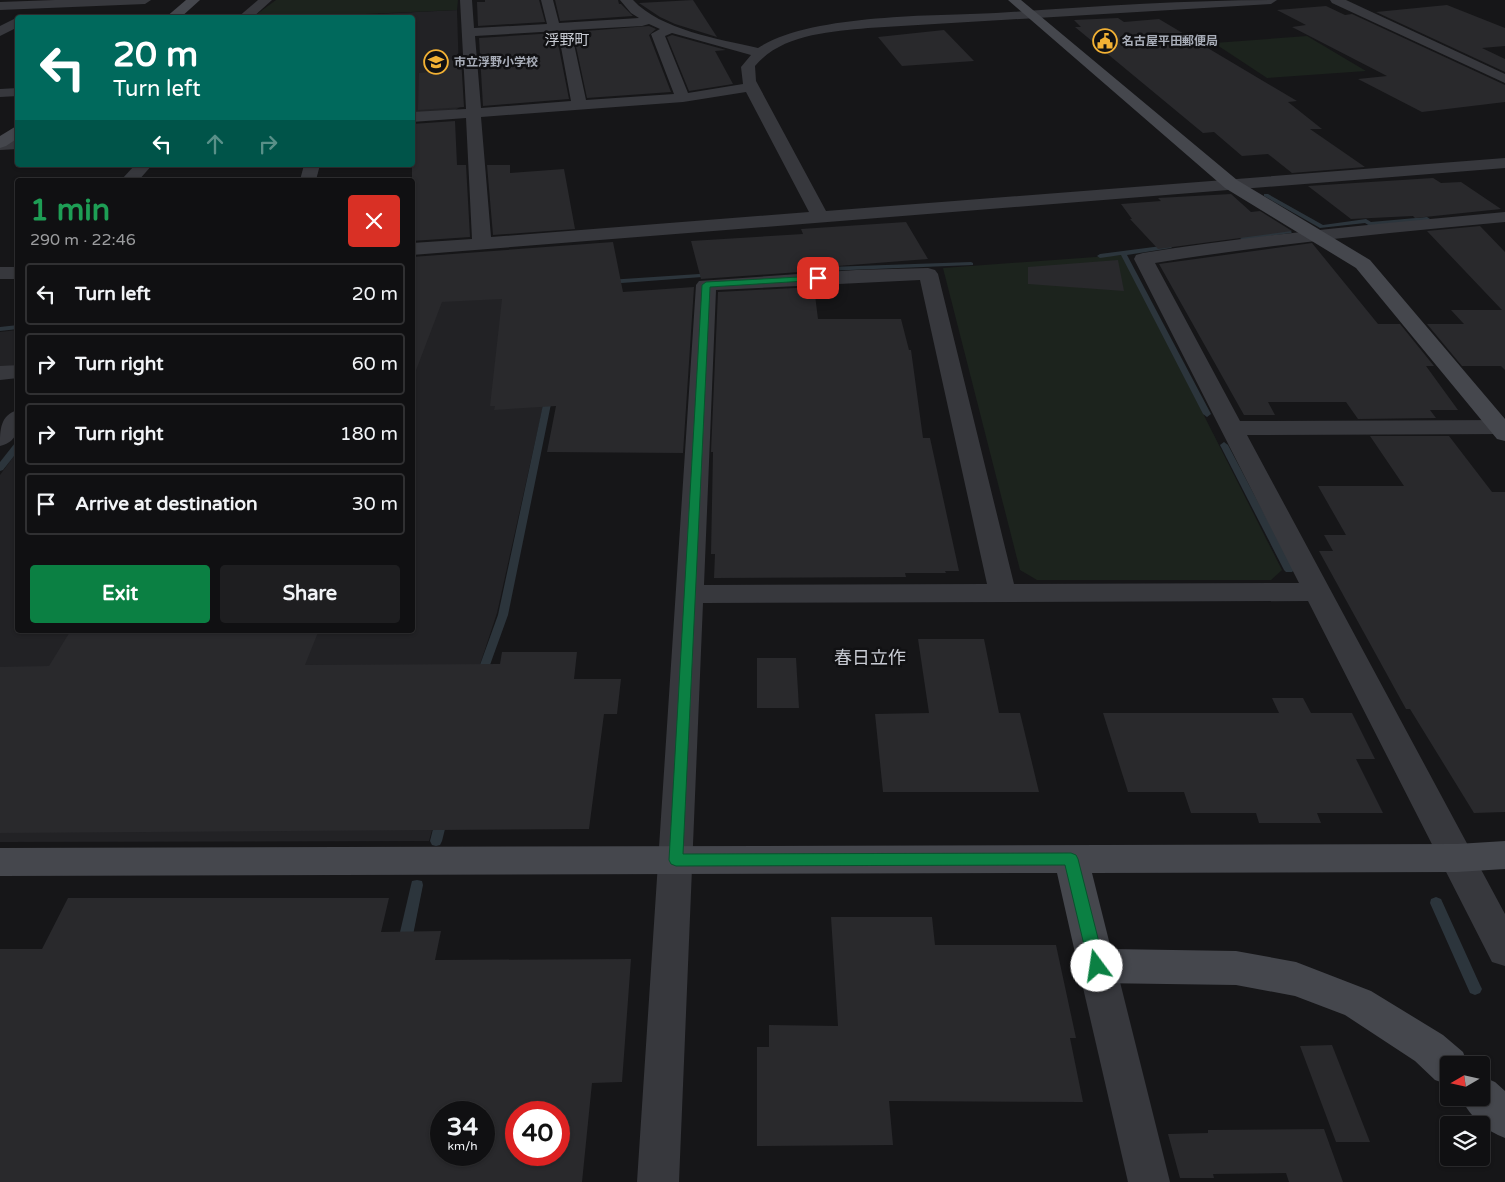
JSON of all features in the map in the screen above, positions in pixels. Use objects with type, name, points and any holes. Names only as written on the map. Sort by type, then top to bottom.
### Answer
[{"type":"street","points":[[0,6],[145,0]]},
{"type":"street","points":[[175,15],[194,0]]},
{"type":"street","points":[[247,15],[266,0]]},
{"type":"street","points":[[466,0],[482,244]]},
{"type":"street","points":[[547,0],[559,27],[579,105]]},
{"type":"street","points":[[626,0],[628,4],[650,19],[672,29],[712,42],[761,52]]},
{"type":"street","points":[[1014,0],[1231,184],[1363,264],[1503,429]]},
{"type":"street","points":[[820,217],[751,87],[747,76],[748,66],[761,52],[788,38],[822,30],[868,24],[1271,0]]},
{"type":"street","points":[[1336,0],[1505,78]]},
{"type":"street","points":[[29,15],[46,4]]},
{"type":"street","points":[[468,32],[642,22],[650,19]]},
{"type":"street","points":[[0,32],[15,23]]},
{"type":"street","points":[[672,29],[658,34],[683,98]]},
{"type":"street","points":[[415,117],[683,98],[751,87]]},
{"type":"street","points":[[0,93],[15,92]]},
{"type":"street","points":[[0,144],[15,132]]},
{"type":"street","points":[[0,144],[15,144]]},
{"type":"street","points":[[415,249],[1505,163]]},
{"type":"street","points":[[131,178],[142,167]]},
{"type":"street","points":[[1503,220],[1314,235],[1216,246],[1142,259],[1505,950]]},
{"type":"street","points":[[0,273],[15,273]]},
{"type":"street","points":[[658,1182],[706,285],[856,276],[928,274],[1003,593]]},
{"type":"street","points":[[0,373],[15,371]]},
{"type":"street","points":[[0,439],[15,421]]},
{"type":"street","points":[[1231,428],[1503,429]]},
{"type":"street","points":[[690,594],[1317,592]]},
{"type":"street","points":[[0,862],[1457,858],[1505,855]]},
{"type":"street","points":[[1071,859],[1149,1182]]},
{"type":"street","points":[[1097,966],[1236,968],[1296,979],[1358,1003],[1430,1048],[1440,1057]]},
{"type":"street","points":[[1490,1104],[1505,1118]]},
{"type":"shaded area","points":[[276,0],[458,0],[457,10],[343,15],[256,15]]},
{"type":"shaded area","name":"市立浮野小学校","points":[[457,10],[460,107],[452,112],[415,114],[415,15],[358,15]]},
{"type":"shaded area","points":[[1307,36],[1366,71],[1267,78],[1214,43]]},
{"type":"shaded area","points":[[1123,255],[1282,570],[1271,580],[1037,580],[1020,570],[943,268]]},
{"type":"shaded area","points":[[570,285],[497,613],[466,707],[429,841],[0,842],[0,475],[15,455],[15,633],[415,633],[415,293]]},
{"type":"shaded area","points":[[15,330],[15,365],[0,367],[0,332]]},
{"type":"building","points":[[485,0],[539,0],[545,22],[478,26],[477,2],[485,2]]},
{"type":"building","points":[[555,0],[618,0],[619,4],[633,16],[560,21]]},
{"type":"building","points":[[693,0],[717,37],[675,24],[660,17],[639,3]]},
{"type":"building","points":[[1447,5],[1505,28],[1505,46],[1482,48],[1505,59],[1505,72],[1376,12]]},
{"type":"building","points":[[1326,6],[1345,15],[1352,14],[1505,85],[1505,102],[1422,112],[1358,79],[1387,76],[1292,27],[1306,25],[1277,10]]},
{"type":"building","points":[[1118,18],[1124,22],[1159,19],[1297,101],[1288,102],[1322,129],[1310,129],[1365,167],[1292,173],[1268,154],[1242,156],[1214,132],[1203,133],[1075,27],[1081,27],[1074,20]]},
{"type":"building","points":[[649,26],[656,29],[649,35],[671,92],[587,98],[573,32]]},
{"type":"building","points":[[944,30],[974,61],[902,66],[878,37]]},
{"type":"building","points":[[556,33],[569,99],[483,106],[479,38]]},
{"type":"building","points":[[672,35],[726,50],[715,51],[733,84],[689,91],[667,37]]},
{"type":"building","points":[[461,58],[464,107],[418,110],[419,73],[445,71],[444,60]]},
{"type":"building","points":[[455,121],[457,165],[466,165],[470,237],[415,241],[415,178],[412,178],[412,167],[415,167],[415,124]]},
{"type":"building","points":[[487,165],[510,165],[510,173],[564,169],[575,229],[493,235]]},
{"type":"building","points":[[1433,178],[1441,183],[1461,182],[1501,209],[1415,218],[1413,216],[1351,219],[1308,186]]},
{"type":"building","points":[[1231,194],[1251,212],[1260,211],[1292,231],[1158,249],[1130,219],[1132,219],[1121,204],[1161,201],[1158,198]]},
{"type":"building","points":[[906,222],[928,259],[812,268],[813,271],[701,279],[691,241],[803,234],[801,229]]},
{"type":"building","points":[[1480,226],[1505,252],[1505,370],[1501,366],[1462,366],[1427,324],[1464,324],[1451,310],[1502,310],[1427,231]]},
{"type":"building","points":[[613,242],[623,292],[694,287],[683,453],[547,452],[556,406],[494,410],[495,406],[490,406],[502,299],[442,302],[415,373],[415,257]]},
{"type":"building","points":[[1312,243],[1378,324],[1400,324],[1434,366],[1426,366],[1458,410],[1430,410],[1436,418],[1358,419],[1346,402],[1268,402],[1275,415],[1244,415],[1159,264]]},
{"type":"building","points":[[1118,260],[1124,291],[1028,284],[1028,267]]},
{"type":"building","points":[[814,287],[818,319],[901,319],[909,350],[911,350],[923,438],[930,438],[959,571],[945,571],[946,573],[905,573],[906,577],[714,578],[715,554],[711,554],[713,452],[711,452],[718,292]]},
{"type":"building","points":[[1370,436],[1449,436],[1492,492],[1505,492],[1505,812],[1474,813],[1410,709],[1406,709],[1319,551],[1333,551],[1324,535],[1346,535],[1318,486],[1404,486]]},
{"type":"building","points":[[69,633],[318,633],[305,665],[500,664],[502,652],[577,652],[574,679],[621,679],[617,714],[604,714],[589,829],[0,833],[0,667],[49,666]]},
{"type":"building","points":[[918,639],[984,639],[999,713],[1020,713],[1039,792],[883,792],[875,714],[929,713]]},
{"type":"building","points":[[757,658],[796,658],[799,708],[757,708]]},
{"type":"building","points":[[1272,698],[1303,698],[1311,713],[1352,713],[1375,759],[1356,759],[1383,813],[1317,813],[1321,823],[1259,823],[1256,813],[1191,813],[1184,792],[1128,792],[1103,713],[1279,713]]},
{"type":"building","points":[[68,898],[389,898],[381,932],[441,931],[435,960],[631,959],[622,1082],[592,1083],[582,1182],[0,1182],[0,949],[42,949]]},
{"type":"building","points":[[831,917],[932,917],[935,945],[1056,945],[1076,1038],[1070,1038],[1083,1102],[889,1101],[893,1145],[757,1146],[757,1047],[769,1047],[769,1025],[838,1026]]},
{"type":"building","points":[[1332,1045],[1370,1142],[1336,1142],[1300,1046]]},
{"type":"building","points":[[1324,1129],[1343,1182],[1289,1182],[1286,1173],[1213,1174],[1214,1178],[1180,1178],[1168,1134],[1208,1133],[1208,1130]]},
{"type":"waterway","points":[[1266,195],[1322,227],[1366,221],[1370,224],[1427,219]]},
{"type":"waterway","points":[[1243,238],[1289,232]]},
{"type":"waterway","points":[[1123,253],[1169,247]]},
{"type":"waterway","points":[[1100,256],[1123,253]]},
{"type":"waterway","points":[[1123,253],[1207,414]]},
{"type":"waterway","points":[[800,270],[971,264]]},
{"type":"waterway","points":[[608,282],[714,275]]},
{"type":"waterway","points":[[0,329],[15,327]]},
{"type":"waterway","points":[[481,676],[503,615],[547,402],[555,402]]},
{"type":"waterway","points":[[1224,445],[1289,570]]},
{"type":"waterway","points":[[0,468],[15,449]]},
{"type":"waterway","points":[[436,841],[442,817]]},
{"type":"waterway","points":[[404,945],[417,885]]},
{"type":"waterway","points":[[1436,903],[1475,989]]},
{"type":"place","name":"名古屋平田郵便局","points":[[1105,41]]},
{"type":"place","name":"市立浮野小学校","points":[[436,62]]},
{"type":"district","name":"浮野町","points":[[567,40]]},
{"type":"district","name":"春日立作","points":[[870,658]]},
{"type":"route","points":[[818,278],[706,285],[676,860],[1071,859],[1097,966]]}]
